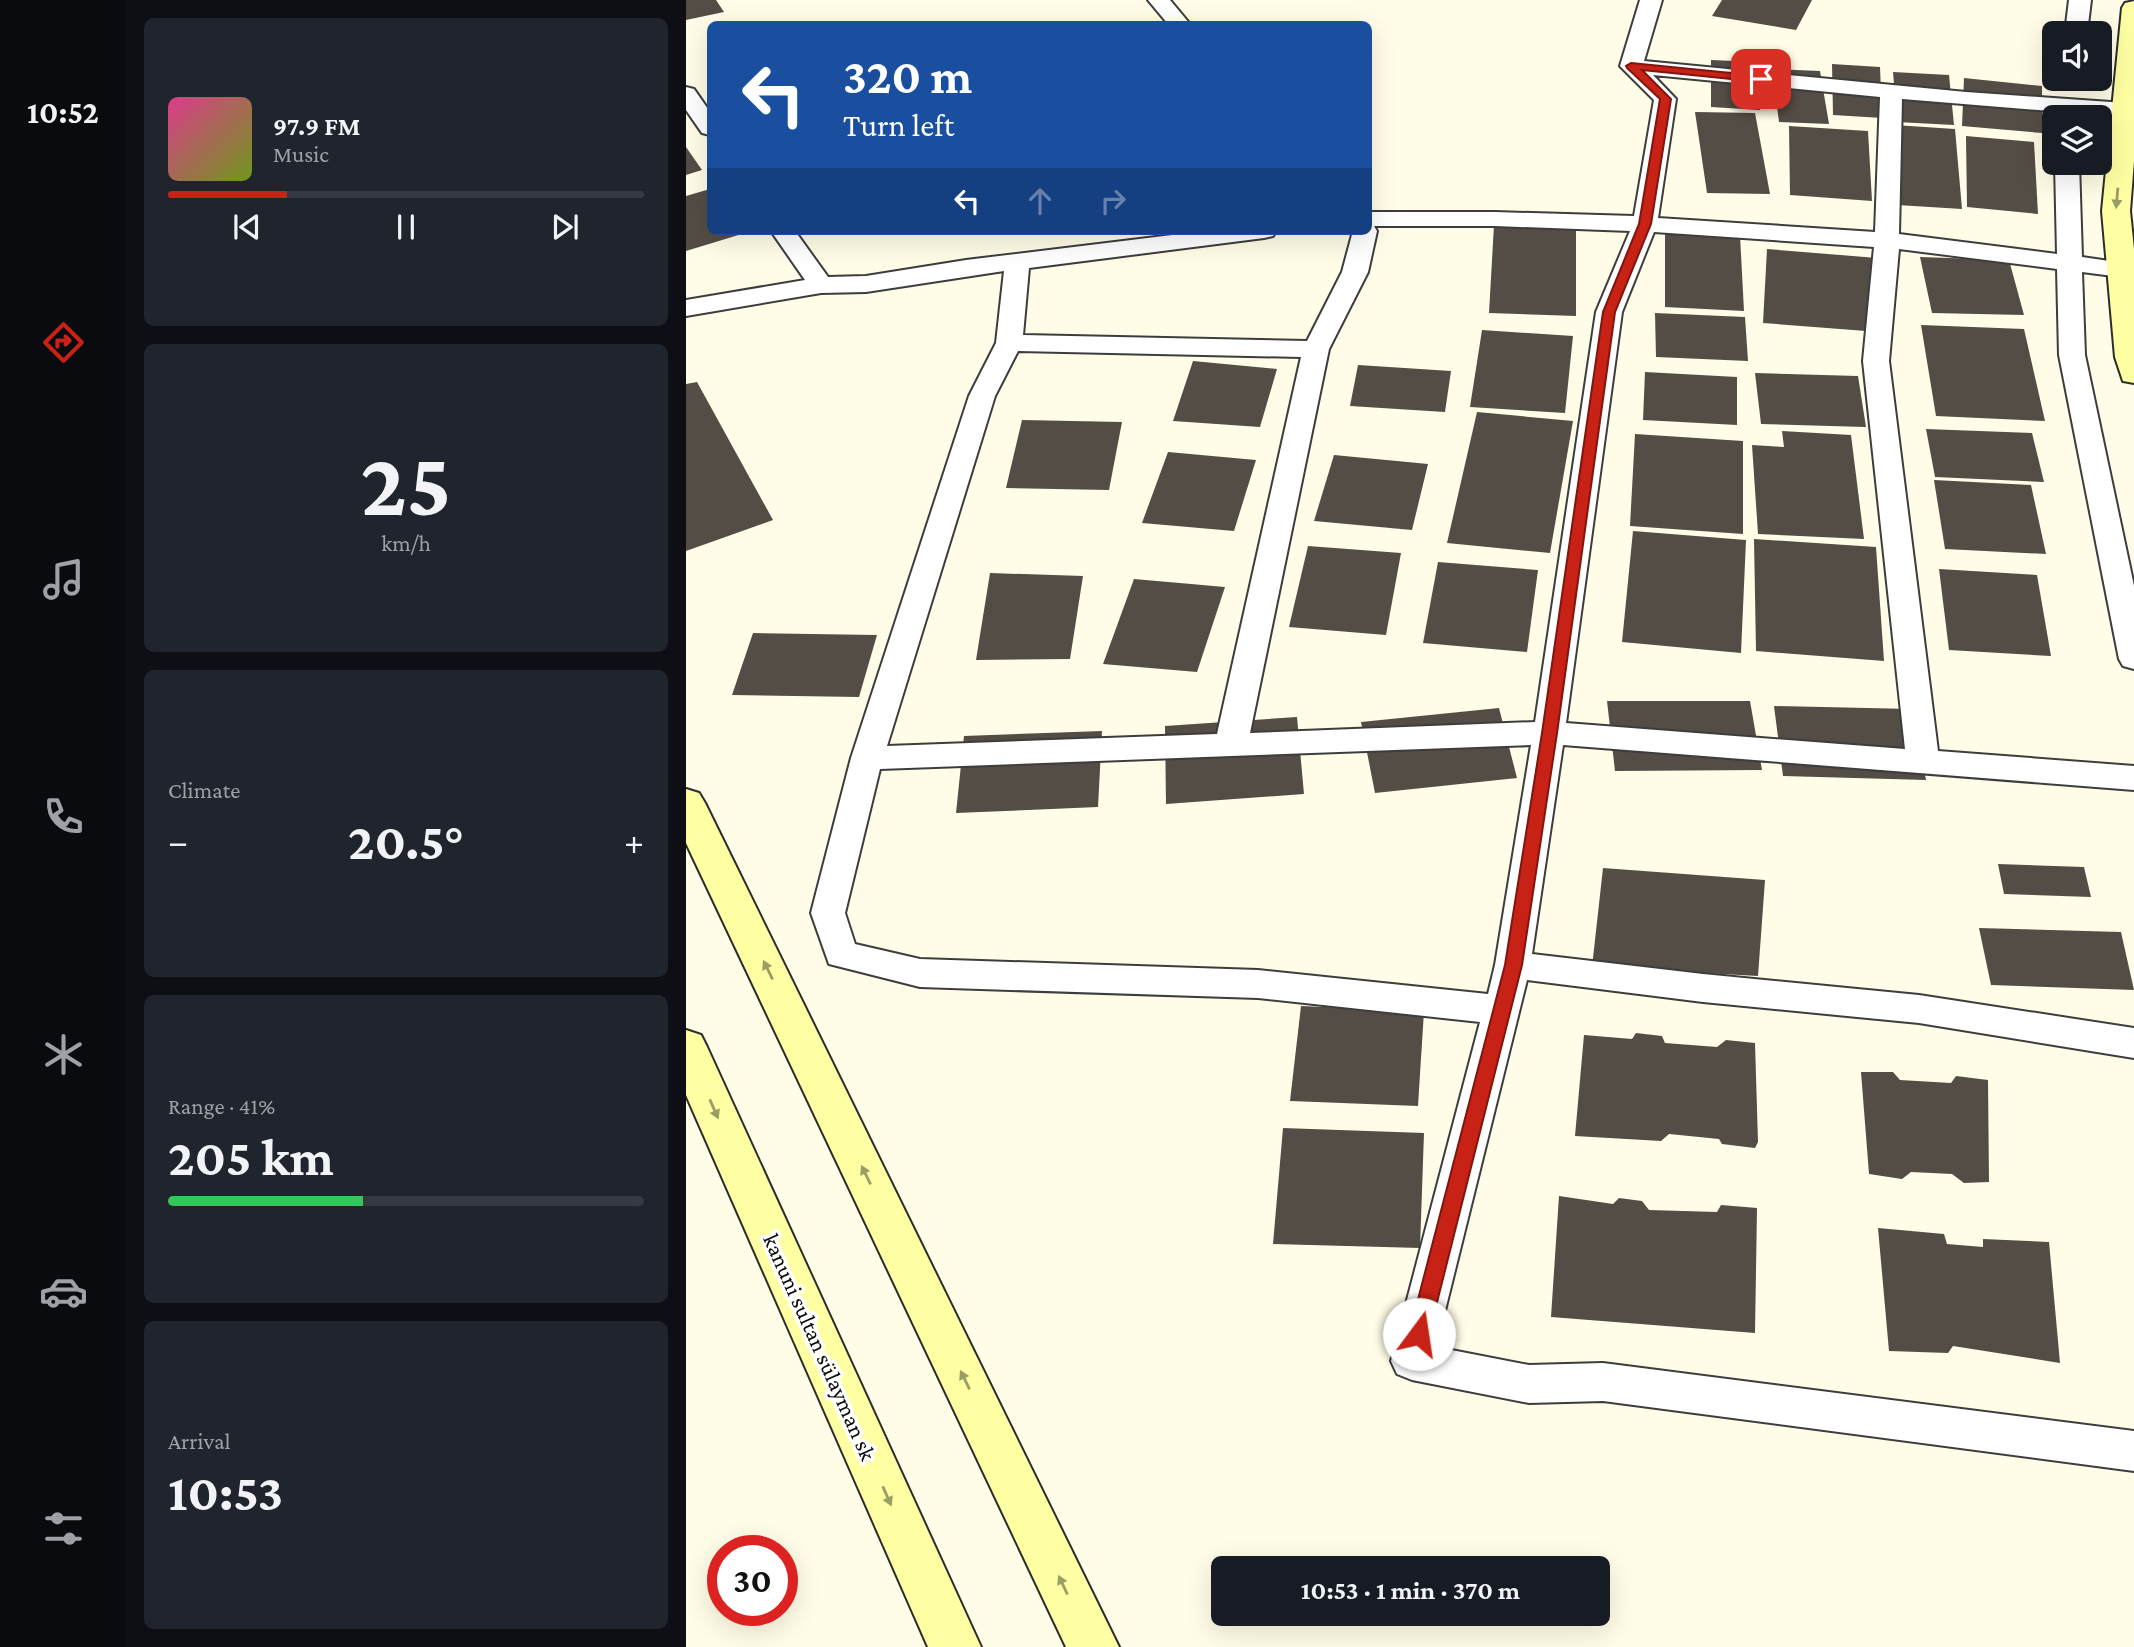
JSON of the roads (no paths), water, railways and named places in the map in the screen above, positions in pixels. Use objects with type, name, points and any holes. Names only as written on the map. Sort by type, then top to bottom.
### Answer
[{"type":"main road","points":[[2134,8],[2116,211],[2130,357],[2134,374]]},
{"type":"main road","points":[[686,803],[1093,1647]]},
{"type":"main road","name":"kanuni sultan sülayman sk","points":[[686,1047],[955,1647]]},
{"type":"street","points":[[1159,0],[1176,21]]},
{"type":"street","points":[[1631,66],[1651,0]]},
{"type":"street","points":[[2077,21],[2080,0]]},
{"type":"street","points":[[1631,66],[2042,109]]},
{"type":"street","points":[[1631,66],[1665,99],[1645,224],[1609,312],[1513,965],[1412,1361],[1529,1384],[1603,1381],[2134,1451]]},
{"type":"street","points":[[1891,92],[1887,240],[1875,361],[1923,762]]},
{"type":"street","points":[[686,94],[707,124]]},
{"type":"street","points":[[2112,110],[2125,110]]},
{"type":"street","points":[[2067,175],[2071,355],[2134,659]]},
{"type":"street","points":[[1372,219],[1495,219],[1645,224],[1887,240],[2122,269]]},
{"type":"street","points":[[786,235],[821,285]]},
{"type":"street","points":[[686,307],[821,285],[866,284],[1232,235]]},
{"type":"street","points":[[1231,745],[1316,349],[1355,272],[1364,235]]},
{"type":"street","points":[[1017,262],[1009,343],[982,396],[867,758],[828,913],[841,954],[920,973],[1258,984],[1503,1010]]},
{"type":"street","points":[[1009,343],[1316,349]]},
{"type":"street","points":[[867,758],[1549,733],[2134,778]]},
{"type":"street","points":[[1513,965],[1703,988],[1919,1009],[2134,1043]]}]
